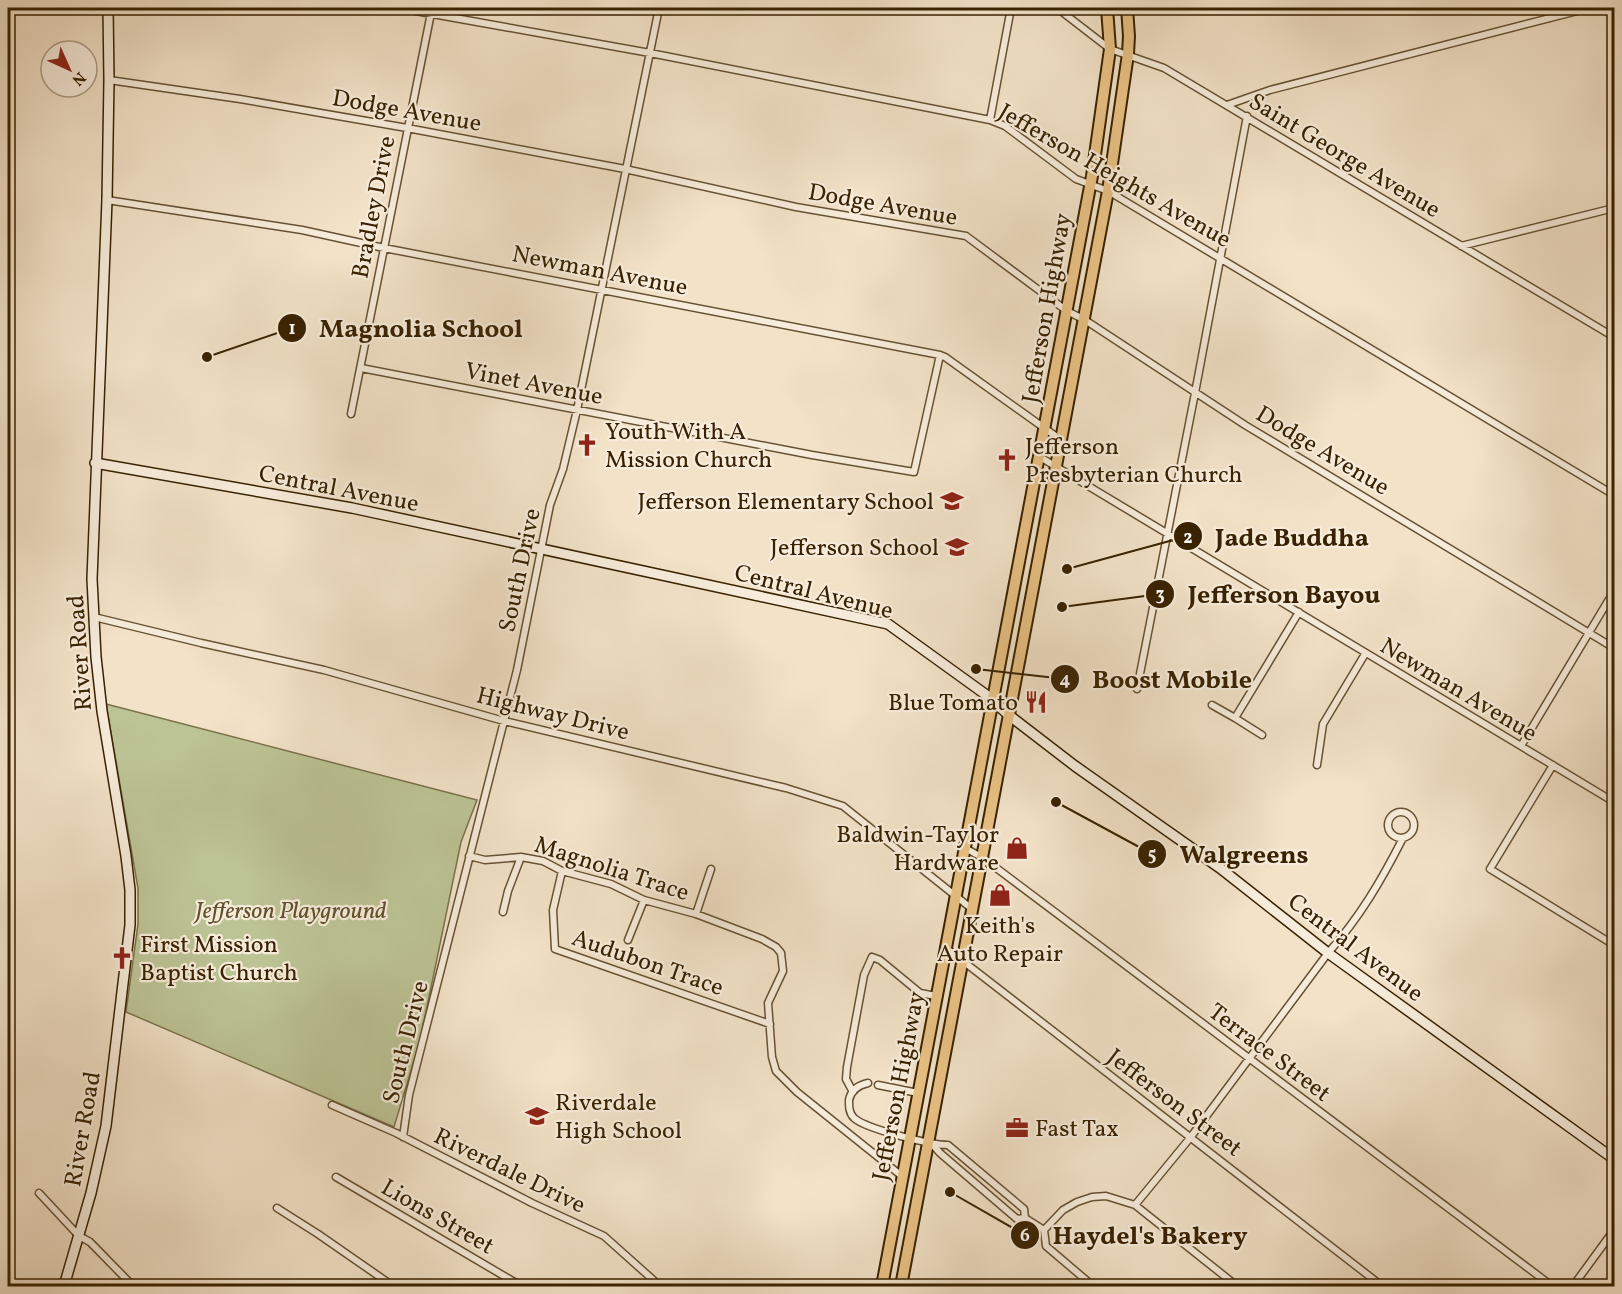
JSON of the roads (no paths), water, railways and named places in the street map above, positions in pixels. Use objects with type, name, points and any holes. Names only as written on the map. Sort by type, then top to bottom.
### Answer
[{"type":"main road","name":"River Road","points":[[64,1287],[91,1193],[106,1126],[130,925],[130,891],[126,856],[102,711],[92,579],[106,200],[108,8]]},
{"type":"main road","name":"Jefferson Highway","points":[[882,1287],[1090,183],[1110,49],[1107,8]]},
{"type":"main road","name":"Jefferson Highway","points":[[901,1287],[931,1144],[962,961],[1108,191],[1128,54],[1127,8]]},
{"type":"main road","name":"Central Avenue","points":[[95,463],[182,480],[290,496],[888,624],[1075,766],[1220,868],[1328,953],[1614,1159]]},
{"type":"street","name":"Jefferson Heights Avenue","points":[[399,8],[432,10],[990,120],[1005,126],[1076,179],[1108,191],[1614,495]]},
{"type":"street","name":"South Drive","points":[[403,1137],[410,1095],[517,670],[550,505],[563,469],[577,410],[659,8]]},
{"type":"street","points":[[990,120],[1011,8]]},
{"type":"street","name":"Saint George Avenue","points":[[1057,8],[1110,49],[1164,68],[1614,338]]},
{"type":"street","points":[[1227,105],[1315,78],[1589,8]]},
{"type":"street","name":"Bradley Drive","points":[[351,414],[432,10]]},
{"type":"street","name":"Dodge Avenue","points":[[109,80],[240,99],[407,128],[625,169],[796,207],[966,236],[1067,311],[1085,320],[1195,393],[1614,648]]},
{"type":"street","points":[[1137,689],[1247,116]]},
{"type":"street","name":"Newman Avenue","points":[[106,200],[302,230],[384,248],[940,355],[979,380],[1061,440]]},
{"type":"street","points":[[1461,246],[1614,208]]},
{"type":"street","name":"Vinet Avenue","points":[[361,368],[812,455],[914,472],[940,355]]},
{"type":"street","name":"Newman Avenue","points":[[1040,457],[1614,802]]},
{"type":"street","points":[[1521,746],[1614,591]]},
{"type":"street","points":[[1235,718],[1299,612]]},
{"type":"street","name":"Highway Drive","points":[[94,617],[324,670],[504,721],[786,788],[843,806],[972,909]]},
{"type":"street","points":[[1317,765],[1323,724],[1365,654]]},
{"type":"street","points":[[1212,705],[1262,735]]},
{"type":"street","points":[[1553,765],[1490,869],[1614,945]]},
{"type":"street","points":[[1135,1205],[1250,1060],[1371,897],[1403,838],[1412,832],[1414,822],[1408,814],[1398,812],[1390,818],[1388,828],[1393,836],[1403,838]]},
{"type":"street","name":"Terrace Street","points":[[965,848],[982,858],[1552,1287]]},
{"type":"street","name":"Magnolia Trace","points":[[469,856],[485,860],[521,857],[543,861],[562,872],[611,884],[644,900],[696,914],[711,869]]},
{"type":"street","points":[[502,912],[521,857]]},
{"type":"street","name":"Audubon Trace","points":[[562,872],[553,910],[555,949],[770,1024]]},
{"type":"street","points":[[628,940],[644,900]]},
{"type":"street","points":[[696,914],[762,939],[776,947],[781,954],[783,971],[768,1003],[772,1058],[776,1071],[797,1092],[903,1177]]},
{"type":"street","name":"Jefferson Street","points":[[945,948],[1382,1287]]},
{"type":"street","points":[[853,1092],[846,1079],[851,1042],[864,975],[872,957],[880,960],[920,993],[936,996]]},
{"type":"street","points":[[868,1083],[855,1088],[850,1096],[849,1108],[853,1117],[865,1125],[931,1144],[948,1145],[1024,1209],[1025,1218]]},
{"type":"street","points":[[878,1085],[918,1093]]},
{"type":"street","name":"Riverdale Drive","points":[[332,1105],[403,1137],[532,1203],[604,1236],[660,1287]]},
{"type":"street","points":[[931,1144],[1017,1219],[1025,1218],[1044,1230]]},
{"type":"street","name":"Lions Street","points":[[336,1177],[521,1287]]},
{"type":"street","points":[[39,1193],[79,1236],[90,1242],[133,1287]]},
{"type":"street","points":[[1044,1230],[1064,1210],[1077,1202],[1092,1197],[1106,1196],[1135,1205],[1237,1287]]},
{"type":"street","points":[[277,1208],[393,1287]]},
{"type":"street","points":[[1044,1230],[1046,1246],[1093,1287]]},
{"type":"street","points":[[1573,1287],[1614,1230]]},
{"type":"place","name":"Magnolia School","points":[[207,357]]},
{"type":"place","name":"Youth With A Mission Church","points":[[587,445]]},
{"type":"place","name":"Jefferson Presbyterian Church","points":[[1007,460]]},
{"type":"place","name":"Jefferson Elementary School","points":[[952,501]]},
{"type":"place","name":"Jefferson School","points":[[957,547]]},
{"type":"place","name":"Jade Buddha","points":[[1067,569]]},
{"type":"place","name":"Jefferson Bayou","points":[[1062,607]]},
{"type":"place","name":"Boost Mobile","points":[[976,669]]},
{"type":"place","name":"Blue Tomato","points":[[1036,702]]},
{"type":"place","name":"Walgreens","points":[[1056,802]]},
{"type":"place","name":"Baldwin-Taylor Hardware","points":[[1017,848]]},
{"type":"place","name":"Keith's Auto Repair","points":[[1000,895]]},
{"type":"place","name":"First Mission Baptist Church","points":[[122,958]]},
{"type":"place","name":"Riverdale High School","points":[[537,1116]]},
{"type":"place","name":"Fast Tax","points":[[1017,1128]]},
{"type":"place","name":"Haydel's Bakery","points":[[950,1192]]},
{"type":"park label","name":"Jefferson Playground","points":[[291,910]]}]
